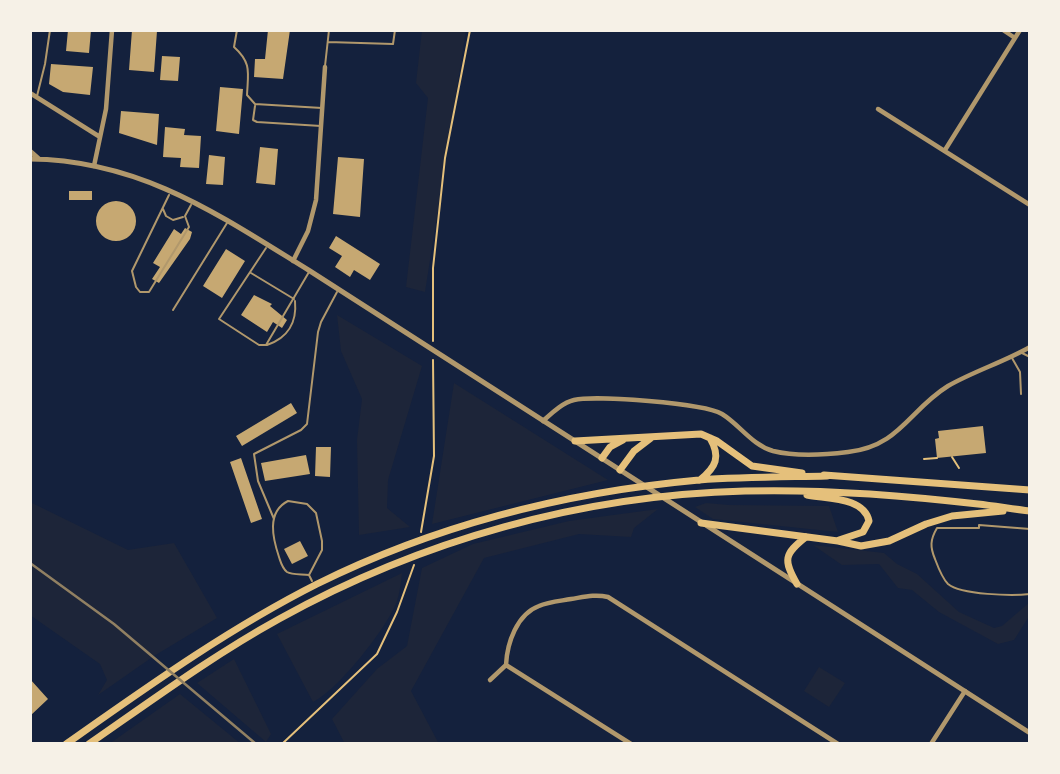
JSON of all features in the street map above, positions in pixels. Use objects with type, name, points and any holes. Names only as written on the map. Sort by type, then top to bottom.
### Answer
[{"type":"highway","points":[[575,441],[695,434],[710,438],[752,466],[827,475],[1030,490]]},
{"type":"highway","points":[[620,470],[634,451],[653,438]]},
{"type":"highway","points":[[700,480],[717,461],[717,451],[710,438]]},
{"type":"highway","points":[[602,458],[610,447],[627,439]]},
{"type":"highway","points":[[66,744],[201,651],[315,586],[392,551],[456,528],[516,510],[599,493],[700,480],[827,475]]},
{"type":"highway","points":[[788,491],[850,503],[864,510],[869,521],[866,529],[855,536],[838,541]]},
{"type":"highway","points":[[89,744],[211,660],[289,613],[387,566],[450,543],[539,518],[608,504],[680,495],[788,491],[949,502],[1030,511]]},
{"type":"highway","points":[[701,523],[860,546],[881,543],[971,513],[1017,510]]},
{"type":"highway","points":[[797,584],[789,570],[787,559],[792,549],[806,537]]},
{"type":"street","points":[[94,166],[107,99],[111,30]]},
{"type":"street","points":[[1003,30],[1015,38]]},
{"type":"street","points":[[945,150],[1020,30]]},
{"type":"street","points":[[293,261],[312,219],[322,127],[325,67]]},
{"type":"street","points":[[30,93],[100,137]]},
{"type":"street","points":[[878,109],[1030,205]]},
{"type":"street","points":[[30,151],[40,159]]},
{"type":"street","points":[[30,159],[94,166],[135,176],[192,201],[310,271],[1030,733]]},
{"type":"street","points":[[543,421],[563,405],[580,399],[689,404],[722,414],[757,443],[772,451],[796,454],[848,452],[882,443],[948,387],[1030,347]]},
{"type":"street","points":[[490,680],[506,665],[507,650],[527,611],[540,605],[596,594],[608,597],[838,744]]},
{"type":"street","points":[[506,665],[631,744]]},
{"type":"street","points":[[931,744],[965,691]]},
{"type":"lane","points":[[37,97],[50,30]]},
{"type":"lane","points":[[237,30],[234,47],[248,63],[247,95],[255,104],[323,108]]},
{"type":"lane","points":[[325,67],[329,30]]},
{"type":"lane","points":[[328,43],[393,44],[395,30]]},
{"type":"lane","points":[[255,104],[253,120],[257,122],[322,127]]},
{"type":"lane","points":[[170,190],[132,271],[136,286],[145,293],[149,292],[190,227],[185,216]]},
{"type":"lane","points":[[163,208],[166,216],[173,220],[185,216],[192,201]]},
{"type":"lane","points":[[173,310],[228,222]]},
{"type":"lane","points":[[268,246],[219,320],[259,345],[266,345],[284,337],[294,321],[295,300]]},
{"type":"lane","points":[[266,345],[310,271]]},
{"type":"lane","points":[[250,272],[295,300]]},
{"type":"lane","points":[[274,519],[258,481],[254,454],[301,430],[307,424],[318,332],[338,290]]},
{"type":"lane","points":[[1021,352],[1030,357]]},
{"type":"lane","points":[[1012,357],[1020,372],[1021,394]]},
{"type":"lane","points":[[288,502],[307,504],[316,513],[323,541],[322,550],[309,575],[289,574],[283,569],[272,538],[278,509],[288,502]]},
{"type":"lane","points":[[1030,529],[979,525],[979,528],[944,522],[937,528],[930,547],[939,571],[947,583],[956,588],[975,592],[1030,594]]},
{"type":"lane","points":[[309,575],[315,586]]},
{"type":"path","points":[[433,342],[433,268],[445,158],[470,30]]},
{"type":"path","points":[[420,536],[434,456],[433,355]]},
{"type":"path","points":[[953,457],[959,468]]},
{"type":"path","points":[[924,459],[937,458]]},
{"type":"path","points":[[282,744],[377,654],[397,612],[416,559]]},
{"type":"shaded area","points":[[422,30],[466,30],[425,292],[406,287],[428,98],[416,83]]},
{"type":"shaded area","points":[[337,315],[422,366],[388,480],[387,508],[410,527],[359,535],[357,440],[362,399],[341,351]]},
{"type":"shaded area","points":[[454,383],[608,480],[432,524]]},
{"type":"shaded area","points":[[30,502],[128,550],[174,543],[217,618],[154,656],[98,695],[107,680],[100,664],[30,615]]},
{"type":"shaded area","points":[[706,503],[829,506],[838,532],[713,519],[695,507]]},
{"type":"shaded area","points":[[658,509],[634,528],[631,537],[579,534],[484,558],[411,691],[439,744],[345,744],[332,719],[377,669],[407,646],[422,568],[473,544],[569,521]]},
{"type":"shaded area","points":[[813,545],[884,553],[897,564],[917,574],[959,612],[994,628],[1002,626],[1030,602],[1030,615],[1014,640],[998,644],[939,612],[912,590],[898,588],[879,564],[842,565]]},
{"type":"shaded area","points":[[402,573],[397,601],[383,626],[348,672],[313,702],[277,634]]},
{"type":"shaded area","points":[[234,659],[271,734],[266,742],[197,683]]},
{"type":"shaded area","points":[[819,667],[845,683],[829,707],[804,691]]},
{"type":"shaded area","points":[[180,694],[241,744],[109,744]]},
{"type":"building","points":[[68,30],[91,30],[89,53],[66,51]]},
{"type":"building","points":[[132,30],[157,31],[154,72],[129,70]]},
{"type":"building","points":[[268,30],[290,30],[283,79],[254,77],[255,59],[265,59]]},
{"type":"building","points":[[162,56],[180,57],[178,81],[160,80]]},
{"type":"building","points":[[51,64],[93,67],[90,95],[63,92],[49,84]]},
{"type":"building","points":[[220,87],[243,89],[239,134],[216,131]]},
{"type":"building","points":[[121,111],[159,114],[157,145],[119,133]]},
{"type":"building","points":[[165,127],[185,129],[184,135],[201,136],[199,168],[180,167],[181,158],[163,157]]},
{"type":"building","points":[[260,147],[278,149],[275,185],[256,183]]},
{"type":"building","points":[[209,155],[225,157],[223,185],[206,184]]},
{"type":"building","points":[[338,157],[364,159],[360,217],[333,214]]},
{"type":"building","points":[[69,191],[92,191],[92,200],[69,200]]},
{"type":"building","points":[[116,201],[124,202],[130,207],[135,213],[135,229],[130,235],[124,240],[116,241],[108,240],[102,235],[97,229],[96,221],[97,213],[102,207],[108,202]]},
{"type":"building","points":[[185,228],[192,232],[190,239],[159,283],[152,279],[160,267],[153,263],[174,229],[181,234]]},
{"type":"building","points":[[336,236],[380,264],[370,280],[354,270],[350,277],[335,267],[342,256],[329,248]]},
{"type":"building","points":[[226,249],[245,261],[222,298],[203,286]]},
{"type":"building","points":[[254,295],[272,304],[270,306],[287,320],[282,328],[273,322],[267,332],[241,315]]},
{"type":"building","points":[[291,403],[297,413],[242,446],[236,436]]},
{"type":"building","points":[[983,426],[986,453],[937,458],[935,439],[939,438],[938,431]]},
{"type":"building","points":[[316,447],[331,447],[330,477],[315,476]]},
{"type":"building","points":[[306,455],[310,474],[265,481],[261,463]]},
{"type":"building","points":[[241,458],[262,519],[251,523],[230,462]]},
{"type":"building","points":[[300,541],[308,556],[292,564],[284,549]]},
{"type":"building","points":[[30,679],[48,699],[30,716]]},
{"type":"railway","points":[[30,563],[114,624],[256,744]]}]
